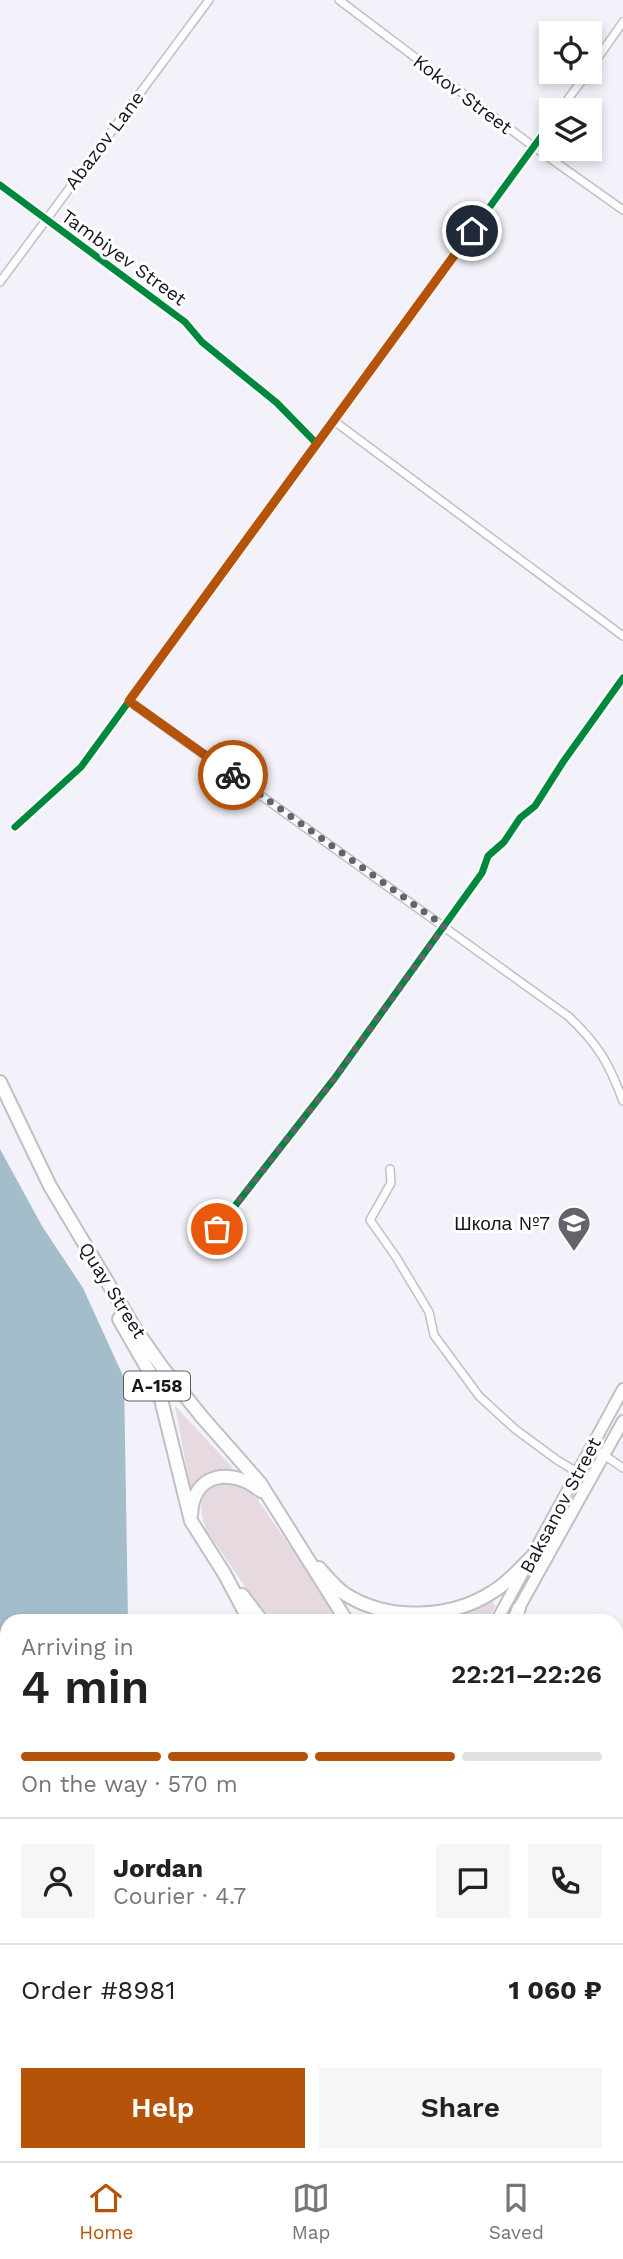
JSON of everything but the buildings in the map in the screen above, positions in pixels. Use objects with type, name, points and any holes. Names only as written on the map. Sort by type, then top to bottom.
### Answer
[{"type":"main road","name":"Quay Street","points":[[0,1082],[63,1208],[135,1330],[202,1417],[248,1467],[342,1614]]},
{"type":"main road","name":"А-158","points":[[63,1208],[83,1251],[158,1387],[191,1521],[224,1573],[256,1614]]},
{"type":"main road","name":"Baksanov Street","points":[[500,1614],[623,1389]]},
{"type":"main road","name":"Baksanov Street","points":[[516,1614],[623,1421]]},
{"type":"main road","points":[[191,1521],[194,1498],[206,1482],[215,1477],[236,1476],[257,1487],[269,1498]]},
{"type":"main road","points":[[295,1540],[346,1595],[380,1609],[409,1614],[442,1611],[486,1596],[504,1584],[534,1555]]},
{"type":"main road","points":[[224,1573],[246,1614]]},
{"type":"street","name":"Abazov Lane","points":[[0,282],[209,0]]},
{"type":"street","name":"Kokov Street","points":[[339,0],[534,147],[623,210]]},
{"type":"street","points":[[602,52],[623,22]]},
{"type":"street","points":[[15,827],[81,767],[539,140]]},
{"type":"street","name":"Tambiyev Street","points":[[0,185],[186,322],[202,342],[277,402],[317,444]]},
{"type":"street","points":[[334,421],[623,636]]},
{"type":"street","points":[[217,1229],[334,1079],[482,873],[488,856],[504,842],[520,818],[534,806],[623,678]]},
{"type":"street","points":[[129,701],[568,1016],[590,1037],[611,1069],[623,1101]]},
{"type":"street","points":[[390,1169],[390,1183],[370,1220],[429,1312],[434,1335],[479,1396],[515,1429],[578,1472]]},
{"type":"street","points":[[591,1446],[623,1468]]},
{"type":"shaded area","points":[[175,1406],[233,1468],[213,1472],[191,1492]]},
{"type":"shaded area","points":[[234,1482],[247,1487],[337,1614],[264,1614],[207,1531],[203,1521],[204,1497],[214,1486]]},
{"type":"shaded area","points":[[491,1600],[496,1606],[491,1614],[457,1614]]},
{"type":"water","points":[[0,1149],[42,1226],[83,1288],[124,1378],[128,1614],[0,1614]]},
{"type":"cycle path","points":[[15,827],[81,767],[539,139]]},
{"type":"cycle path","points":[[0,185],[185,322],[202,342],[277,403],[317,444]]},
{"type":"cycle path","points":[[217,1229],[334,1079],[482,873],[488,856],[504,842],[520,818],[535,806],[623,678]]},
{"type":"way so far","points":[[217,1229],[334,1079],[444,926],[233,775]]},
{"type":"place","name":"Школа №7","points":[[574,1253]]},
{"type":"route","points":[[233,775],[129,701],[472,231]]}]
